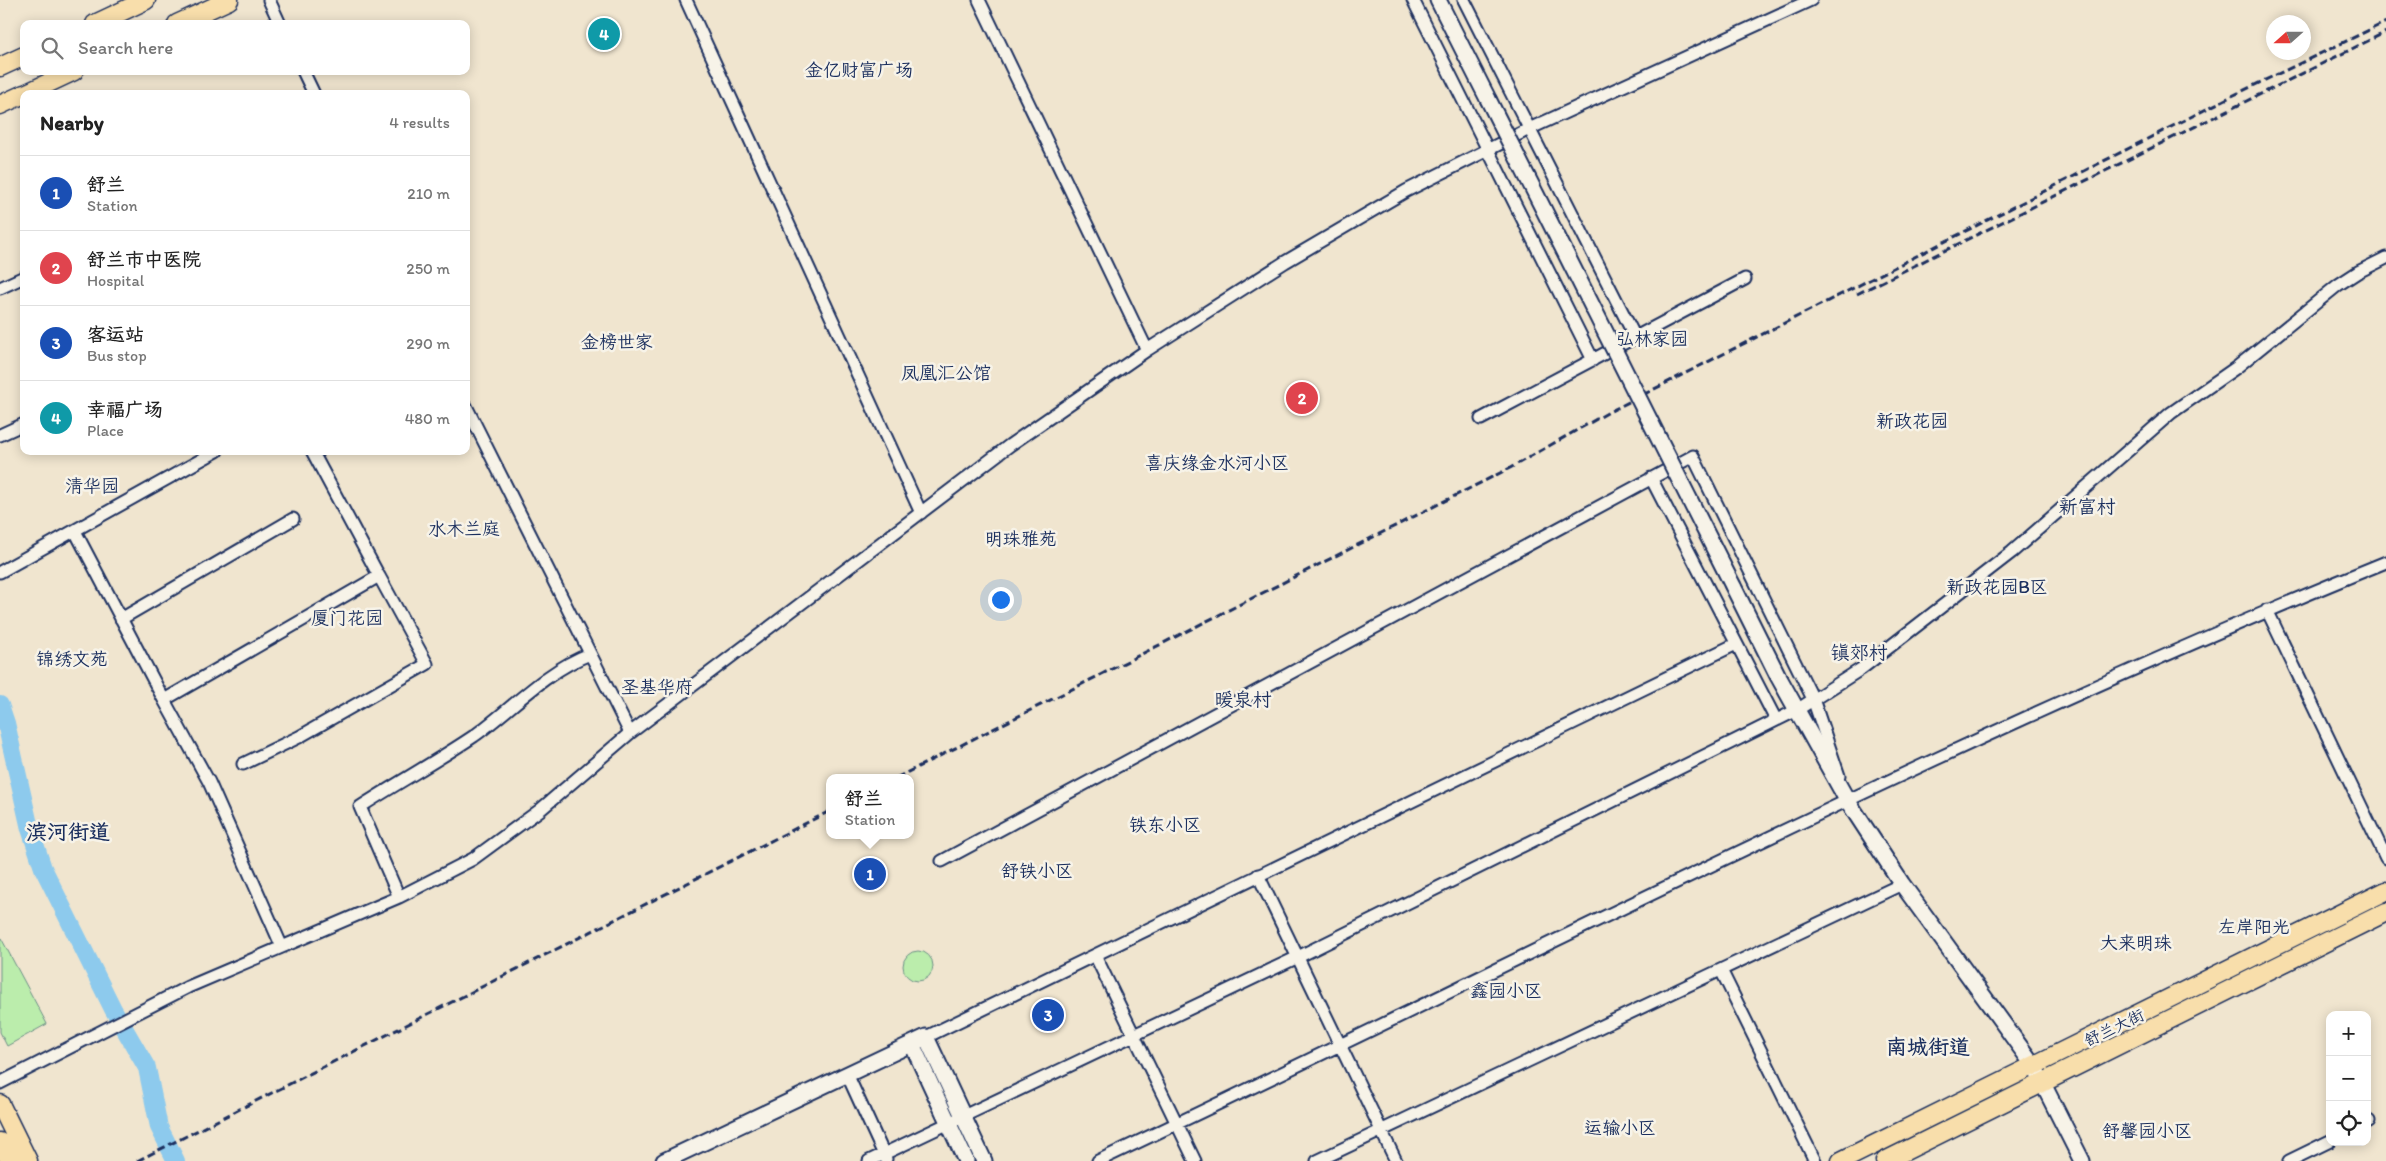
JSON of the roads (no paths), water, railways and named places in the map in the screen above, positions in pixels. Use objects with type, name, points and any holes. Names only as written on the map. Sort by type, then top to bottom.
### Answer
[{"type":"main road","points":[[103,20],[146,0]]},
{"type":"main road","points":[[186,20],[229,0]]},
{"type":"main road","points":[[1438,0],[1797,710],[1847,800],[1902,884],[2034,1066],[2044,1082],[2082,1161]]},
{"type":"main road","points":[[0,67],[20,58]]},
{"type":"main road","points":[[33,90],[65,75]]},
{"type":"main road","points":[[0,105],[20,96]]},
{"type":"main road","name":"舒兰大街","points":[[1842,1161],[2386,891]]},
{"type":"main road","name":"舒兰大街","points":[[1885,1161],[2386,912]]},
{"type":"main road","points":[[664,1161],[926,1037],[984,1161]]},
{"type":"main road","points":[[912,1044],[966,1161]]},
{"type":"main road","points":[[0,1104],[28,1161]]},
{"type":"main road","points":[[0,1142],[10,1161]]},
{"type":"street","points":[[268,0],[278,20]]},
{"type":"street","points":[[686,0],[921,513]]},
{"type":"street","points":[[978,0],[1147,350]]},
{"type":"street","points":[[1413,0],[1593,360]]},
{"type":"street","points":[[1464,0],[1635,337]]},
{"type":"street","points":[[0,1083],[188,987],[399,897],[473,859],[540,810],[630,733],[921,513],[1010,446],[1147,350],[1285,262],[1406,191],[1529,129],[1811,0]]},
{"type":"street","points":[[305,75],[312,90]]},
{"type":"street","points":[[869,1161],[885,1158],[949,1124],[1298,957],[1797,710],[1861,669],[2012,552],[2171,413],[2238,367],[2338,285],[2358,272],[2386,258]]},
{"type":"street","points":[[0,288],[20,279]]},
{"type":"street","points":[[1482,418],[1745,279]]},
{"type":"street","points":[[470,414],[630,733]]},
{"type":"street","points":[[0,436],[20,426]]},
{"type":"street","points":[[0,572],[210,455]]},
{"type":"street","points":[[243,764],[299,737],[427,664],[314,455]]},
{"type":"street","points":[[942,861],[1693,456],[1813,699],[1847,800]]},
{"type":"street","points":[[1651,478],[1776,720]]},
{"type":"street","points":[[121,619],[293,519]]},
{"type":"street","points":[[75,531],[209,782],[282,947]]},
{"type":"street","points":[[1098,1161],[1341,1046],[1847,800],[2267,610],[2386,562]]},
{"type":"street","points":[[164,700],[379,576]]},
{"type":"street","points":[[2267,610],[2386,858]]},
{"type":"street","points":[[926,1037],[1736,644]]},
{"type":"street","points":[[399,897],[360,807],[474,735],[535,687],[577,659],[590,654]]},
{"type":"street","points":[[1258,875],[1396,1161]]},
{"type":"street","points":[[1317,1161],[1902,884]]},
{"type":"street","points":[[1095,955],[1195,1161]]},
{"type":"street","points":[[1721,970],[1815,1161]]},
{"type":"street","points":[[847,1074],[885,1158]]},
{"type":"street","points":[[2290,1161],[2326,1143]]},
{"type":"waterway","points":[[0,705],[6,723],[30,829],[43,868],[113,1009],[147,1068],[159,1127],[176,1161]]},
{"type":"railway","points":[[904,774],[1510,468],[1609,412],[2232,96],[2386,22]]},
{"type":"railway","points":[[1857,294],[2386,32]]},
{"type":"railway","points":[[137,1161],[826,813]]},
{"type":"place","name":"幸福广场","points":[[604,34]]},
{"type":"place","name":"舒兰市中医院","points":[[1302,398]]},
{"type":"place","name":"舒兰","points":[[870,874]]},
{"type":"place","name":"客运站","points":[[1048,1015]]},
{"type":"district","name":"金亿财富广场","points":[[859,70]]},
{"type":"district","name":"弘林家园","points":[[1652,339]]},
{"type":"district","name":"金榜世家","points":[[617,342]]},
{"type":"district","name":"凤凰汇公馆","points":[[946,373]]},
{"type":"district","name":"新政花园","points":[[1912,421]]},
{"type":"district","name":"喜庆缘金水河小区","points":[[1217,463]]},
{"type":"district","name":"清华园","points":[[92,486]]},
{"type":"district","name":"新富村","points":[[2087,506]]},
{"type":"district","name":"水木兰庭","points":[[464,529]]},
{"type":"district","name":"明珠雅苑","points":[[1021,539]]},
{"type":"district","name":"新政花园B区","points":[[1997,587]]},
{"type":"district","name":"厦门花园","points":[[347,618]]},
{"type":"district","name":"镇郊村","points":[[1859,652]]},
{"type":"district","name":"锦绣文苑","points":[[72,659]]},
{"type":"district","name":"圣基华府","points":[[657,687]]},
{"type":"district","name":"暖泉村","points":[[1243,699]]},
{"type":"district","name":"铁东小区","points":[[1165,825]]},
{"type":"district","name":"滨河街道","points":[[68,832]]},
{"type":"district","name":"舒铁小区","points":[[1037,871]]},
{"type":"district","name":"左岸阳光","points":[[2254,927]]},
{"type":"district","name":"大来明珠","points":[[2136,943]]},
{"type":"district","name":"鑫园小区","points":[[1506,991]]},
{"type":"district","name":"南城街道","points":[[1928,1047]]},
{"type":"district","name":"运输小区","points":[[1620,1128]]},
{"type":"district","name":"舒馨园小区","points":[[2147,1131]]}]
